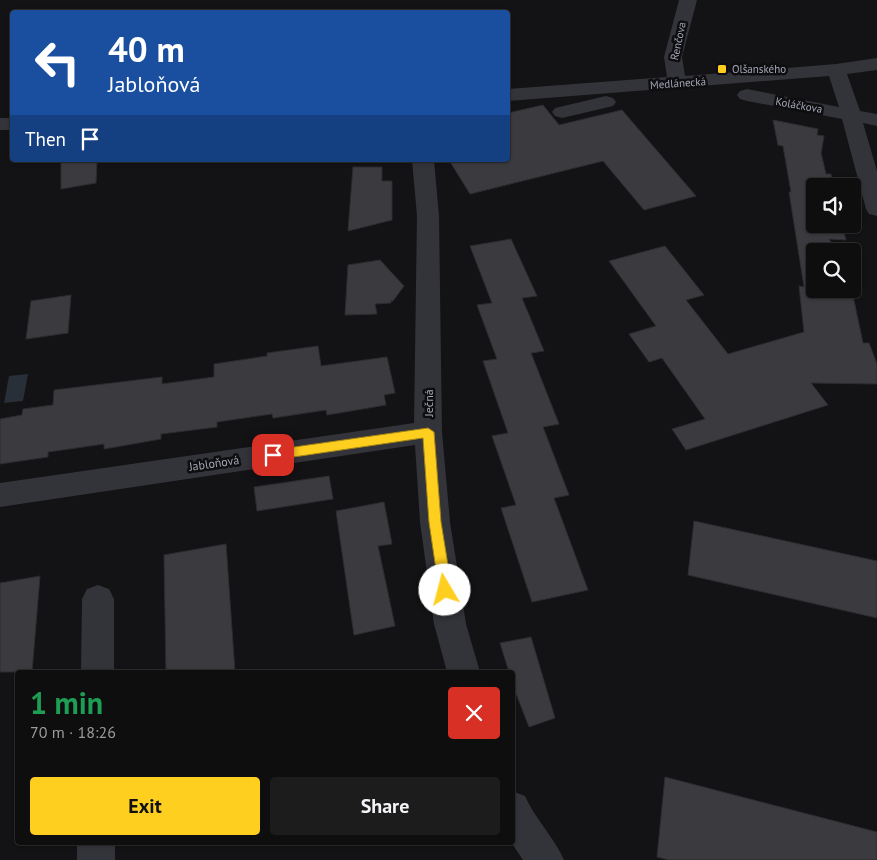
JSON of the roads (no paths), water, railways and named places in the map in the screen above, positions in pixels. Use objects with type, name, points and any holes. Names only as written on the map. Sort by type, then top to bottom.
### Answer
[{"type":"street","name":"Renčova","points":[[677,83],[673,57],[688,0]]},
{"type":"street","name":"Medlánecká","points":[[510,95],[836,70],[877,64]]},
{"type":"street","points":[[836,70],[842,82],[877,209]]},
{"type":"street","points":[[562,112],[606,102],[609,88]]},
{"type":"street","name":"Koláčkova","points":[[747,95],[877,120]]},
{"type":"street","name":"Ječná","points":[[423,162],[428,216],[428,432],[435,522],[450,624],[463,670]]},
{"type":"street","name":"Jabloňová","points":[[0,495],[428,432]]},
{"type":"street","points":[[97,670],[98,599]]},
{"type":"street","points":[[515,816],[545,860]]},
{"type":"street","points":[[96,845],[96,860]]},
{"type":"place","name":"Olšanského","points":[[722,69]]}]
